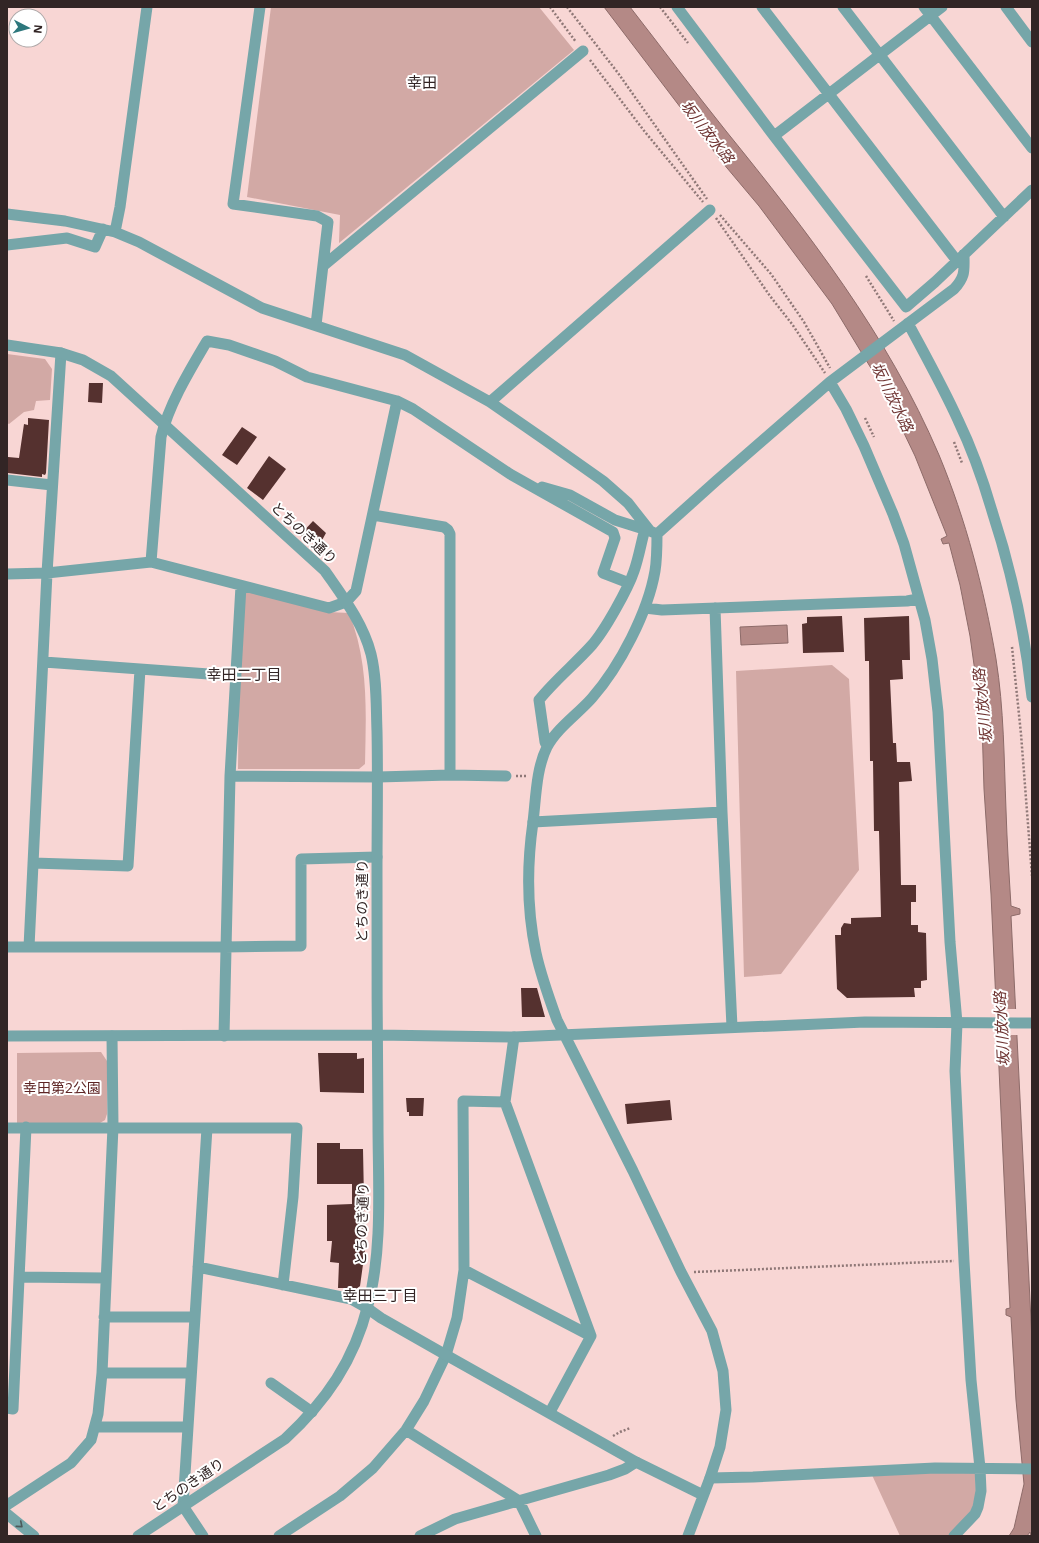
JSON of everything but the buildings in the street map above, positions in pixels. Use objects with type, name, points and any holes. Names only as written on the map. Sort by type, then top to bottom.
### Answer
[{"type":"street","points":[[116,232],[147,7]]},
{"type":"street","points":[[260,7],[233,204],[317,216],[328,222],[316,325]]},
{"type":"street","points":[[677,7],[906,307],[1032,190]]},
{"type":"street","points":[[547,746],[544,742],[539,700],[552,683],[593,644],[629,583],[650,531],[833,380],[954,289],[961,281],[964,272],[961,257],[828,94],[762,7]]},
{"type":"street","points":[[843,7],[879,56],[1004,217]]},
{"type":"street","points":[[774,136],[879,56],[927,11],[942,7]]},
{"type":"street","points":[[1006,7],[1032,42]]},
{"type":"street","points":[[927,11],[1032,148]]},
{"type":"street","points":[[323,266],[583,51]]},
{"type":"street","points":[[490,402],[713,209]]},
{"type":"street","points":[[7,214],[36,217],[103,228],[116,232],[138,242],[262,308],[405,355],[490,402],[603,481],[628,503],[650,531],[657,551],[655,570],[645,608],[628,643],[604,684],[592,699],[557,734],[547,746],[543,757],[530,845],[532,927],[536,952],[548,996],[557,1020],[633,1171],[681,1272],[712,1331],[723,1371],[725,1416],[720,1447],[688,1536]]},
{"type":"street","points":[[7,245],[67,238],[95,247],[103,228]]},
{"type":"street","points":[[904,327],[959,421],[983,480],[1000,534],[1016,595],[1027,653],[1032,697]]},
{"type":"street","points":[[152,562],[161,437],[169,411],[207,341],[229,345],[275,361],[307,377],[397,400],[413,409],[510,474],[613,532],[615,538],[603,573],[629,583]]},
{"type":"street","name":"とちのき通り","points":[[7,345],[61,353],[83,360],[111,376],[325,571],[360,626],[371,654],[376,685],[378,777],[378,1198],[375,1274],[367,1308],[354,1347],[340,1376],[306,1419],[285,1439],[138,1536]]},
{"type":"street","points":[[29,947],[44,662],[47,573],[61,353]]},
{"type":"street","points":[[833,380],[893,514],[904,544],[925,620],[932,659],[938,712],[950,942],[960,1023],[955,1071],[971,1380],[984,1468],[978,1507],[975,1514],[954,1536]]},
{"type":"street","points":[[7,574],[47,573],[152,562],[329,608],[346,602],[356,591],[397,400]]},
{"type":"street","points":[[7,480],[52,485]]},
{"type":"street","points":[[529,484],[570,494],[615,520],[650,531]]},
{"type":"street","points":[[373,515],[444,527],[450,534],[450,775]]},
{"type":"street","points":[[224,1036],[230,776],[241,586]]},
{"type":"street","points":[[645,608],[662,610],[907,601],[918,599]]},
{"type":"street","points":[[715,608],[722,812],[732,1027]]},
{"type":"street","points":[[44,662],[236,676]]},
{"type":"street","points":[[33,863],[128,866],[140,668]]},
{"type":"street","points":[[230,776],[506,776]]},
{"type":"street","points":[[534,822],[722,812]]},
{"type":"street","points":[[7,947],[301,946],[302,858],[377,858]]},
{"type":"street","points":[[7,1036],[377,1035],[514,1037],[566,1036],[732,1027],[865,1022],[1032,1023]]},
{"type":"street","points":[[7,1505],[71,1463],[91,1440],[98,1414],[102,1373],[113,1127],[112,1036]]},
{"type":"street","points":[[514,1037],[505,1102],[591,1336],[550,1412]]},
{"type":"street","points":[[278,1536],[345,1492],[373,1468],[406,1430],[424,1402],[446,1355],[458,1318],[464,1270],[463,1101],[505,1102]]},
{"type":"street","points":[[7,1128],[297,1128],[293,1197],[283,1284]]},
{"type":"street","points":[[7,1408],[13,1409],[26,1128]]},
{"type":"street","points":[[203,1536],[183,1506],[207,1128]]},
{"type":"street","points":[[198,1267],[351,1299],[381,1318],[550,1412],[636,1462],[703,1495]]},
{"type":"street","points":[[464,1270],[591,1336]]},
{"type":"street","points":[[19,1277],[106,1278]]},
{"type":"street","points":[[104,1317],[195,1317]]},
{"type":"street","points":[[102,1373],[191,1373]]},
{"type":"street","points":[[271,1383],[312,1412]]},
{"type":"street","points":[[95,1427],[188,1427]]},
{"type":"street","points":[[406,1430],[518,1501],[536,1536]]},
{"type":"street","points":[[420,1536],[455,1519],[609,1475],[625,1469],[636,1462]]},
{"type":"street","points":[[710,1478],[753,1478],[935,1468],[1032,1469]]},
{"type":"street","points":[[7,1514],[34,1536]]},
{"type":"path","points":[[550,7],[645,132],[771,274],[804,322],[833,380]]},
{"type":"path","points":[[567,7],[618,73],[713,209],[770,296],[833,380]]},
{"type":"path","points":[[660,7],[675,27]]},
{"type":"path","points":[[863,272],[904,327]]},
{"type":"path","points":[[951,436],[962,463]]},
{"type":"path","points":[[1011,642],[1021,734],[1032,876]]},
{"type":"path","points":[[506,776],[539,776]]},
{"type":"path","points":[[681,1272],[964,1261]]},
{"type":"path","points":[[610,1438],[630,1428]]},
{"type":"green space","points":[[271,7],[539,7],[574,50],[339,243],[340,215],[247,197]]},
{"type":"green space","points":[[7,354],[45,359],[52,369],[50,400],[36,401],[34,410],[24,412],[9,424],[7,423]]},
{"type":"green space","points":[[243,590],[328,612],[349,613],[360,650],[365,688],[365,764],[359,769],[238,769],[239,676]]},
{"type":"green space","points":[[832,665],[849,679],[859,870],[781,974],[744,977],[736,671]]},
{"type":"green space","name":"幸田第2公園","points":[[101,1052],[107,1061],[107,1114],[105,1120],[100,1123],[17,1123],[17,1053]]},
{"type":"green space","points":[[975,1471],[976,1493],[972,1510],[948,1536],[900,1536],[872,1475]]},
{"type":"water","name":"坂川放水路","points":[[604,7],[630,7],[816,246],[871,326],[919,411],[939,455],[958,504],[973,555],[986,607],[999,678],[1011,906],[1020,909],[1020,914],[1011,916],[1032,1341],[1032,1536],[1030,1532],[1027,1536],[1009,1536],[1014,1528],[1024,1484],[1016,1400],[1011,1317],[1006,1315],[1006,1309],[1010,1308],[982,722],[970,636],[960,585],[949,543],[943,544],[941,539],[947,536],[915,456],[880,383],[832,304],[759,206],[722,162]]},
{"type":"water","points":[[787,625],[788,643],[741,645],[740,627]]},
{"type":"pier","points":[[994,1009],[1017,1009],[1019,1035],[995,1035]]},
{"type":"district","name":"幸田","points":[[422,83]]},
{"type":"district","name":"幸田二丁目","points":[[244,675]]},
{"type":"district","name":"幸田三丁目","points":[[380,1296]]}]
